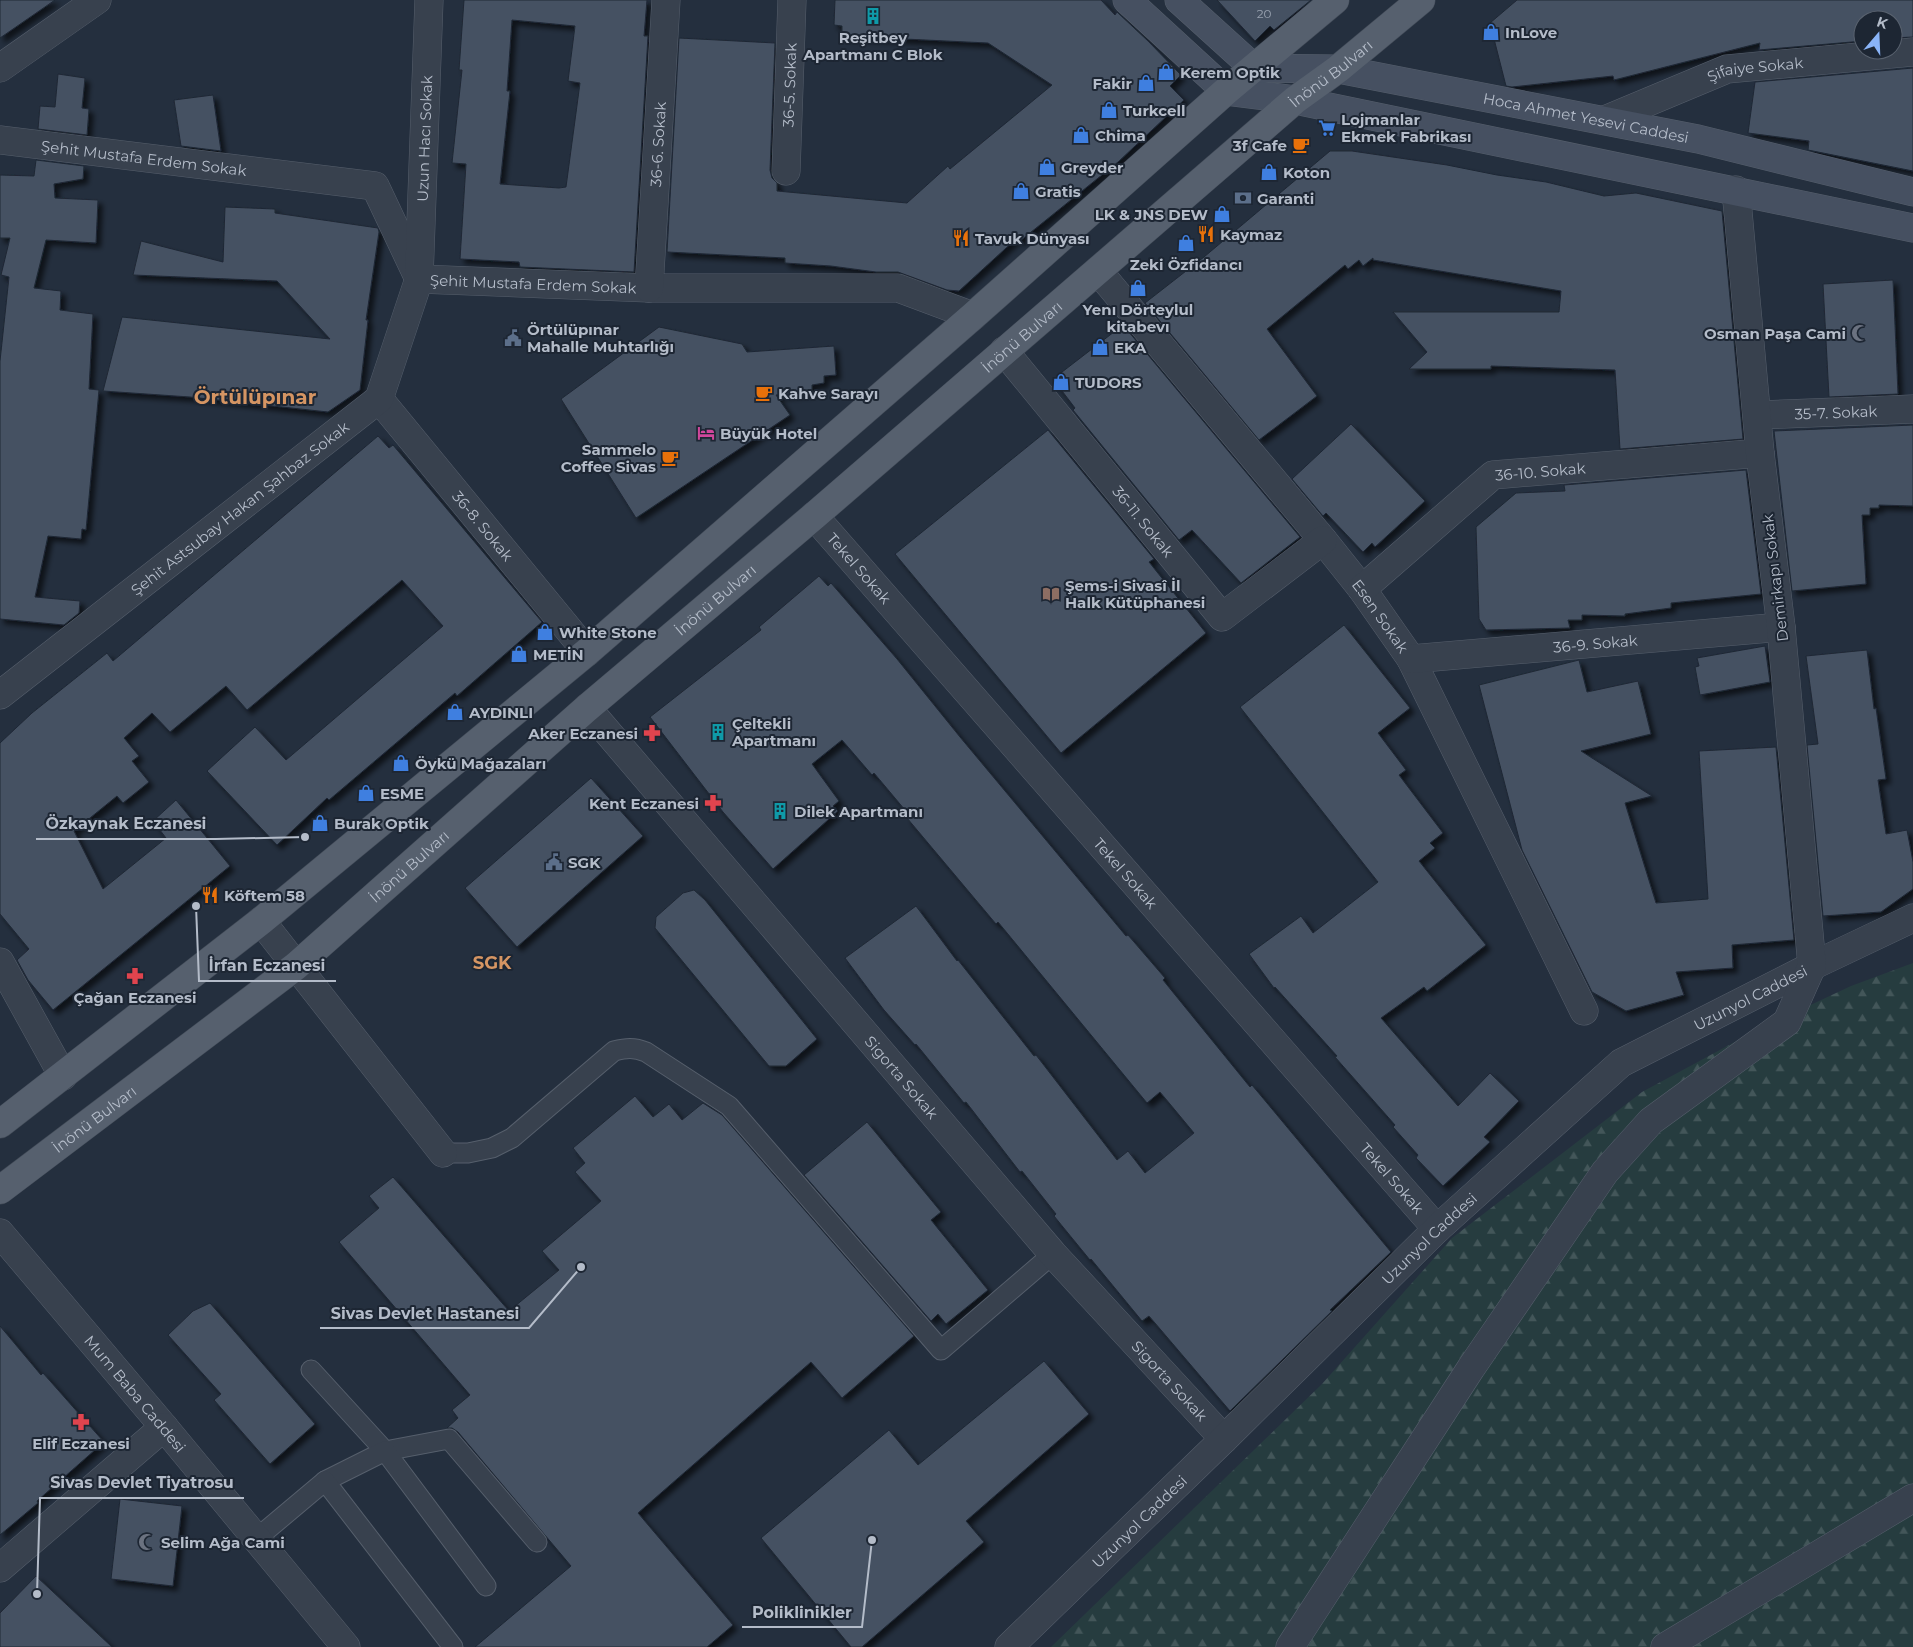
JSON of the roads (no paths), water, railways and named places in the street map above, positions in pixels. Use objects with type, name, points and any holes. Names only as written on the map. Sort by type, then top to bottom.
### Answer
[{"type":"main road","points":[[0,1124],[261,921],[587,652],[973,316],[1226,91],[1336,0]]},
{"type":"main road","name":"İnönü Bulvarı","points":[[0,1190],[296,966],[587,708],[814,516],[1295,100],[1338,69],[1421,0]]},
{"type":"street","points":[[0,68],[97,0]]},
{"type":"street","name":"Uzun Hacı Sokak","points":[[419,279],[429,0]]},
{"type":"street","name":"36-6. Sokak","points":[[649,288],[666,0]]},
{"type":"street","name":"36-5. Sokak","points":[[786,171],[792,0]]},
{"type":"street","points":[[1127,0],[1226,91],[1295,100],[1913,228]]},
{"type":"street","points":[[1179,0],[1254,68]]},
{"type":"street","name":"Şifaiye Sokak","points":[[1605,120],[1727,69],[1913,52]]},
{"type":"street","name":"Hoca Ahmet Yesevi Caddesi","points":[[1254,68],[1338,69],[1605,120],[1698,140],[1913,192]]},
{"type":"street","name":"Şehit Mustafa Erdem Sokak","points":[[0,140],[375,186],[419,279],[649,288],[898,288],[973,316]]},
{"type":"street","name":"Demirkapı Sokak","points":[[1736,190],[1760,453],[1781,627],[1812,966]]},
{"type":"street","name":"Esen Sokak","points":[[1098,271],[1323,540],[1362,589],[1411,659],[1584,1012]]},
{"type":"street","points":[[379,399],[419,279]]},
{"type":"street","name":"36-11. Sokak","points":[[1004,351],[1222,617],[1323,540]]},
{"type":"street","name":"36-8. Sokak","points":[[379,399],[587,652]]},
{"type":"street","name":"Şehit Astsubay Hakan Şahbaz Sokak","points":[[0,695],[379,399]]},
{"type":"street","name":"35-7. Sokak","points":[[1758,415],[1913,409]]},
{"type":"street","name":"36-10. Sokak","points":[[1362,589],[1493,475],[1760,453]]},
{"type":"street","name":"Tekel Sokak","points":[[814,516],[1437,1229]]},
{"type":"street","name":"36-9. Sokak","points":[[1411,659],[1781,627]]},
{"type":"street","name":"Sigorta Sokak","points":[[587,708],[1053,1254],[1224,1439]]},
{"type":"street","name":"Uzunyol Caddesi","points":[[1009,1647],[1437,1229],[1621,1063],[1812,966],[1913,918]]},
{"type":"street","points":[[261,921],[443,1153]]},
{"type":"street","points":[[0,962],[63,1076]]},
{"type":"street","points":[[1290,1647],[1471,1368],[1605,1172],[1651,1121],[1787,1022],[1812,966]]},
{"type":"street","name":"Mum Baba Caddesi","points":[[0,1233],[346,1647]]},
{"type":"street","points":[[0,1568],[164,1427]]},
{"type":"street","points":[[1665,1647],[1913,1498]]},
{"type":"lane","points":[[443,1153],[468,1153],[484,1150],[512,1138],[614,1051],[636,1048],[646,1052],[729,1106],[941,1350],[1053,1254]]},
{"type":"lane","points":[[312,1370],[385,1451],[486,1586]]},
{"type":"lane","points":[[256,1539],[325,1481],[385,1451],[449,1439],[537,1542]]},
{"type":"lane","points":[[325,1481],[453,1647]]},
{"type":"place","name":"Reşitbey Apartmanı C Blok","points":[[873,16]]},
{"type":"place","name":"InLove","points":[[1491,32]]},
{"type":"place","name":"Kerem Optik","points":[[1166,72]]},
{"type":"place","name":"Fakir","points":[[1146,83]]},
{"type":"place","name":"Turkcell","points":[[1109,110]]},
{"type":"place","name":"Lojmanlar Ekmek Fabrikası","points":[[1327,128]]},
{"type":"place","name":"Chima","points":[[1081,135]]},
{"type":"place","name":"3f Cafe","points":[[1301,145]]},
{"type":"place","name":"Greyder","points":[[1047,167]]},
{"type":"place","name":"Koton","points":[[1269,172]]},
{"type":"place","name":"Gratis","points":[[1021,191]]},
{"type":"place","name":"Garanti","points":[[1243,198]]},
{"type":"place","name":"LK & JNS DEW","points":[[1222,214]]},
{"type":"place","name":"Kaymaz","points":[[1206,234]]},
{"type":"place","name":"Tavuk Dünyası","points":[[961,238]]},
{"type":"place","name":"Zeki Özfidancı","points":[[1186,243]]},
{"type":"place","name":"Yenı Dörteylul kitabevı","points":[[1138,288]]},
{"type":"place","name":"Osman Paşa Cami","points":[[1860,333]]},
{"type":"place","name":"Örtülüpınar Mahalle Muhtarlığı","points":[[513,338]]},
{"type":"place","name":"EKA","points":[[1100,347]]},
{"type":"place","name":"TUDORS","points":[[1061,382]]},
{"type":"place","name":"Kahve Sarayı","points":[[764,393]]},
{"type":"place","name":"Büyük Hotel","points":[[706,433]]},
{"type":"place","name":"Sammelo Coffee Sivas","points":[[670,458]]},
{"type":"place","name":"Şems-i Sivasî İl Halk Kütüphanesi","points":[[1051,594]]},
{"type":"place","name":"White Stone","points":[[545,632]]},
{"type":"place","name":"METİN","points":[[519,654]]},
{"type":"place","name":"AYDINLI","points":[[455,712]]},
{"type":"place","name":"Çeltekli Apartmanı","points":[[718,732]]},
{"type":"place","name":"Aker Eczanesi","points":[[652,733]]},
{"type":"place","name":"Öykü Mağazaları","points":[[401,763]]},
{"type":"place","name":"ESME","points":[[366,793]]},
{"type":"place","name":"Kent Eczanesi","points":[[713,803]]},
{"type":"place","name":"Dilek Apartmanı","points":[[780,811]]},
{"type":"place","name":"Burak Optik","points":[[320,823]]},
{"type":"place","name":"Özkaynak Eczanesi","points":[[305,837]]},
{"type":"place","name":"SGK","points":[[554,862]]},
{"type":"place","name":"Köftem 58","points":[[210,895]]},
{"type":"place","name":"İrfan Eczanesi","points":[[196,906]]},
{"type":"place","name":"Çağan Eczanesi","points":[[135,976]]},
{"type":"place","name":"Sivas Devlet Hastanesi","points":[[581,1267]]},
{"type":"place","name":"Elif Eczanesi","points":[[81,1422]]},
{"type":"place","name":"Poliklinikler","points":[[872,1540]]},
{"type":"place","name":"Selim Ağa Cami","points":[[147,1542]]},
{"type":"place","name":"Sivas Devlet Tiyatrosu","points":[[37,1594]]},
{"type":"district","name":"Örtülüpınar","points":[[255,397]]},
{"type":"district","name":"SGK","points":[[492,963]]}]
